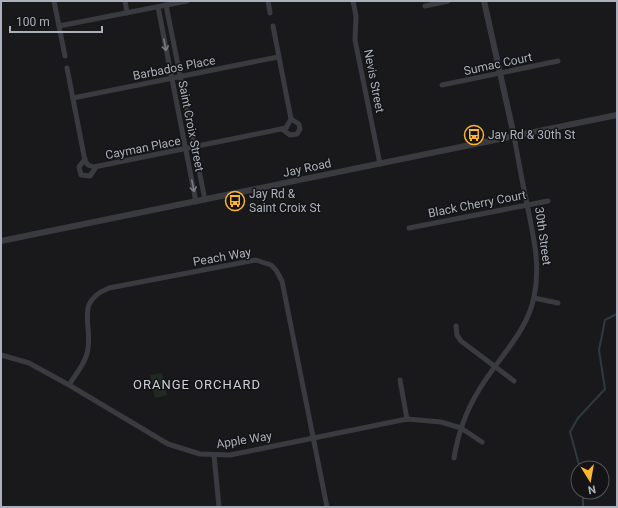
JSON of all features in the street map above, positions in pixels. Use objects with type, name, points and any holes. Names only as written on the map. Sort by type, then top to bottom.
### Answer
[{"type":"street","points":[[54,1],[65,56]]},
{"type":"street","points":[[125,1],[127,13]]},
{"type":"street","points":[[59,26],[187,1]]},
{"type":"street","points":[[268,1],[270,13]]},
{"type":"street","name":"Nevis Street","points":[[353,1],[356,16],[355,40],[380,164]]},
{"type":"street","points":[[425,6],[448,1]]},
{"type":"street","name":"30th Street","points":[[454,458],[461,428],[479,389],[515,339],[534,298],[537,262],[514,136],[484,1]]},
{"type":"street","name":"Saint Croix Street","points":[[166,5],[205,200]]},
{"type":"street","name":"Saint Croix Street","points":[[158,7],[196,202]]},
{"type":"street","points":[[272,26],[291,120],[299,124],[300,129],[297,134],[290,135],[282,129]]},
{"type":"street","name":"Barbados Place","points":[[73,98],[278,57]]},
{"type":"street","name":"Sumac Court","points":[[442,85],[558,61]]},
{"type":"street","points":[[67,68],[85,159],[88,165],[95,167]]},
{"type":"street","name":"Jay Road","points":[[1,242],[617,115]]},
{"type":"street","name":"Cayman Place","points":[[85,159],[79,167],[81,175],[90,176],[95,167],[186,150],[282,129],[288,127],[291,120]]},
{"type":"street","name":"Black Cherry Court","points":[[410,228],[548,201]]},
{"type":"street","name":"Peach Way","points":[[69,385],[86,358],[88,341],[86,313],[94,297],[99,292],[109,288],[226,265],[256,260],[264,262],[276,270],[282,281],[328,507]]},
{"type":"street","points":[[534,298],[558,303]]},
{"type":"street","points":[[456,326],[457,335],[461,341],[514,381]]},
{"type":"street","name":"Apple Way","points":[[1,355],[29,363],[168,444],[185,451],[214,456],[230,455],[407,420],[441,422],[461,428],[482,442]]},
{"type":"street","points":[[400,380],[407,420]]},
{"type":"street","points":[[214,456],[219,507]]},
{"type":"shaded area","points":[[162,373],[167,395],[155,398],[150,375]]},
{"type":"waterway","points":[[578,460],[570,432],[578,418],[605,389],[599,350],[605,320],[617,314]]},
{"type":"waterway","points":[[583,500],[583,507]]},
{"type":"place","name":"Jay Rd & 30th St","points":[[474,135]]},
{"type":"place","name":"Jay Rd & Saint Croix St","points":[[235,201]]},
{"type":"district","name":"ORANGE ORCHARD","points":[[197,384]]}]
